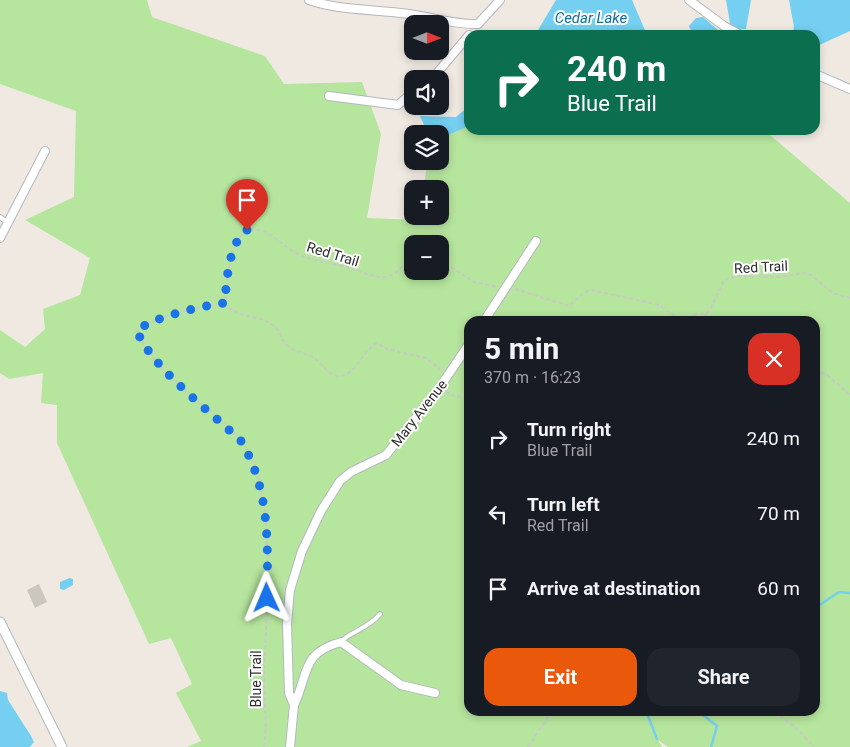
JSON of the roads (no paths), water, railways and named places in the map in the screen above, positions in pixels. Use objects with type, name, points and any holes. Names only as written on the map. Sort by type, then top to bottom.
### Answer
[{"type":"street","points":[[309,0],[338,6],[415,15],[461,25],[478,24]]},
{"type":"street","points":[[473,30],[500,0]]},
{"type":"street","points":[[689,0],[732,30]]},
{"type":"street","points":[[440,70],[464,41]]},
{"type":"street","points":[[820,76],[850,89]]},
{"type":"street","points":[[329,96],[398,105],[404,100]]},
{"type":"street","points":[[0,238],[45,152]]},
{"type":"street","points":[[487,316],[536,241]]},
{"type":"street","name":"Mary Avenue","points":[[290,747],[294,705],[289,693],[286,624],[290,590],[302,551],[322,511],[340,481],[351,472],[386,455],[443,383],[464,352]]},
{"type":"street","points":[[0,623],[62,747]]},
{"type":"street","points":[[294,705],[302,688],[308,664],[315,654],[328,646],[341,642],[401,685],[435,693]]},
{"type":"lane","points":[[0,217],[8,222]]},
{"type":"lane","points":[[341,642],[344,638],[364,629],[380,614]]},
{"type":"water","name":"Cedar Lake","points":[[556,0],[632,0],[645,30],[538,30]]},
{"type":"water","points":[[726,0],[751,0],[746,29],[727,30],[730,23]]},
{"type":"water","points":[[789,0],[850,0],[850,31],[820,45],[820,30],[793,30]]},
{"type":"water","points":[[703,17],[718,30],[690,29],[689,26],[696,18]]},
{"type":"water","points":[[464,110],[464,128],[449,135],[449,125],[424,125],[420,116],[456,117]]},
{"type":"water","points":[[70,578],[73,579],[73,585],[64,590],[60,589],[60,582]]},
{"type":"water","points":[[0,691],[7,693],[8,700],[31,736],[34,742],[30,747],[0,747]]},
{"type":"waterway","points":[[820,605],[839,592],[850,593]]},
{"type":"waterway","points":[[648,716],[657,739]]},
{"type":"waterway","points":[[704,716],[717,726],[711,747]]}]
